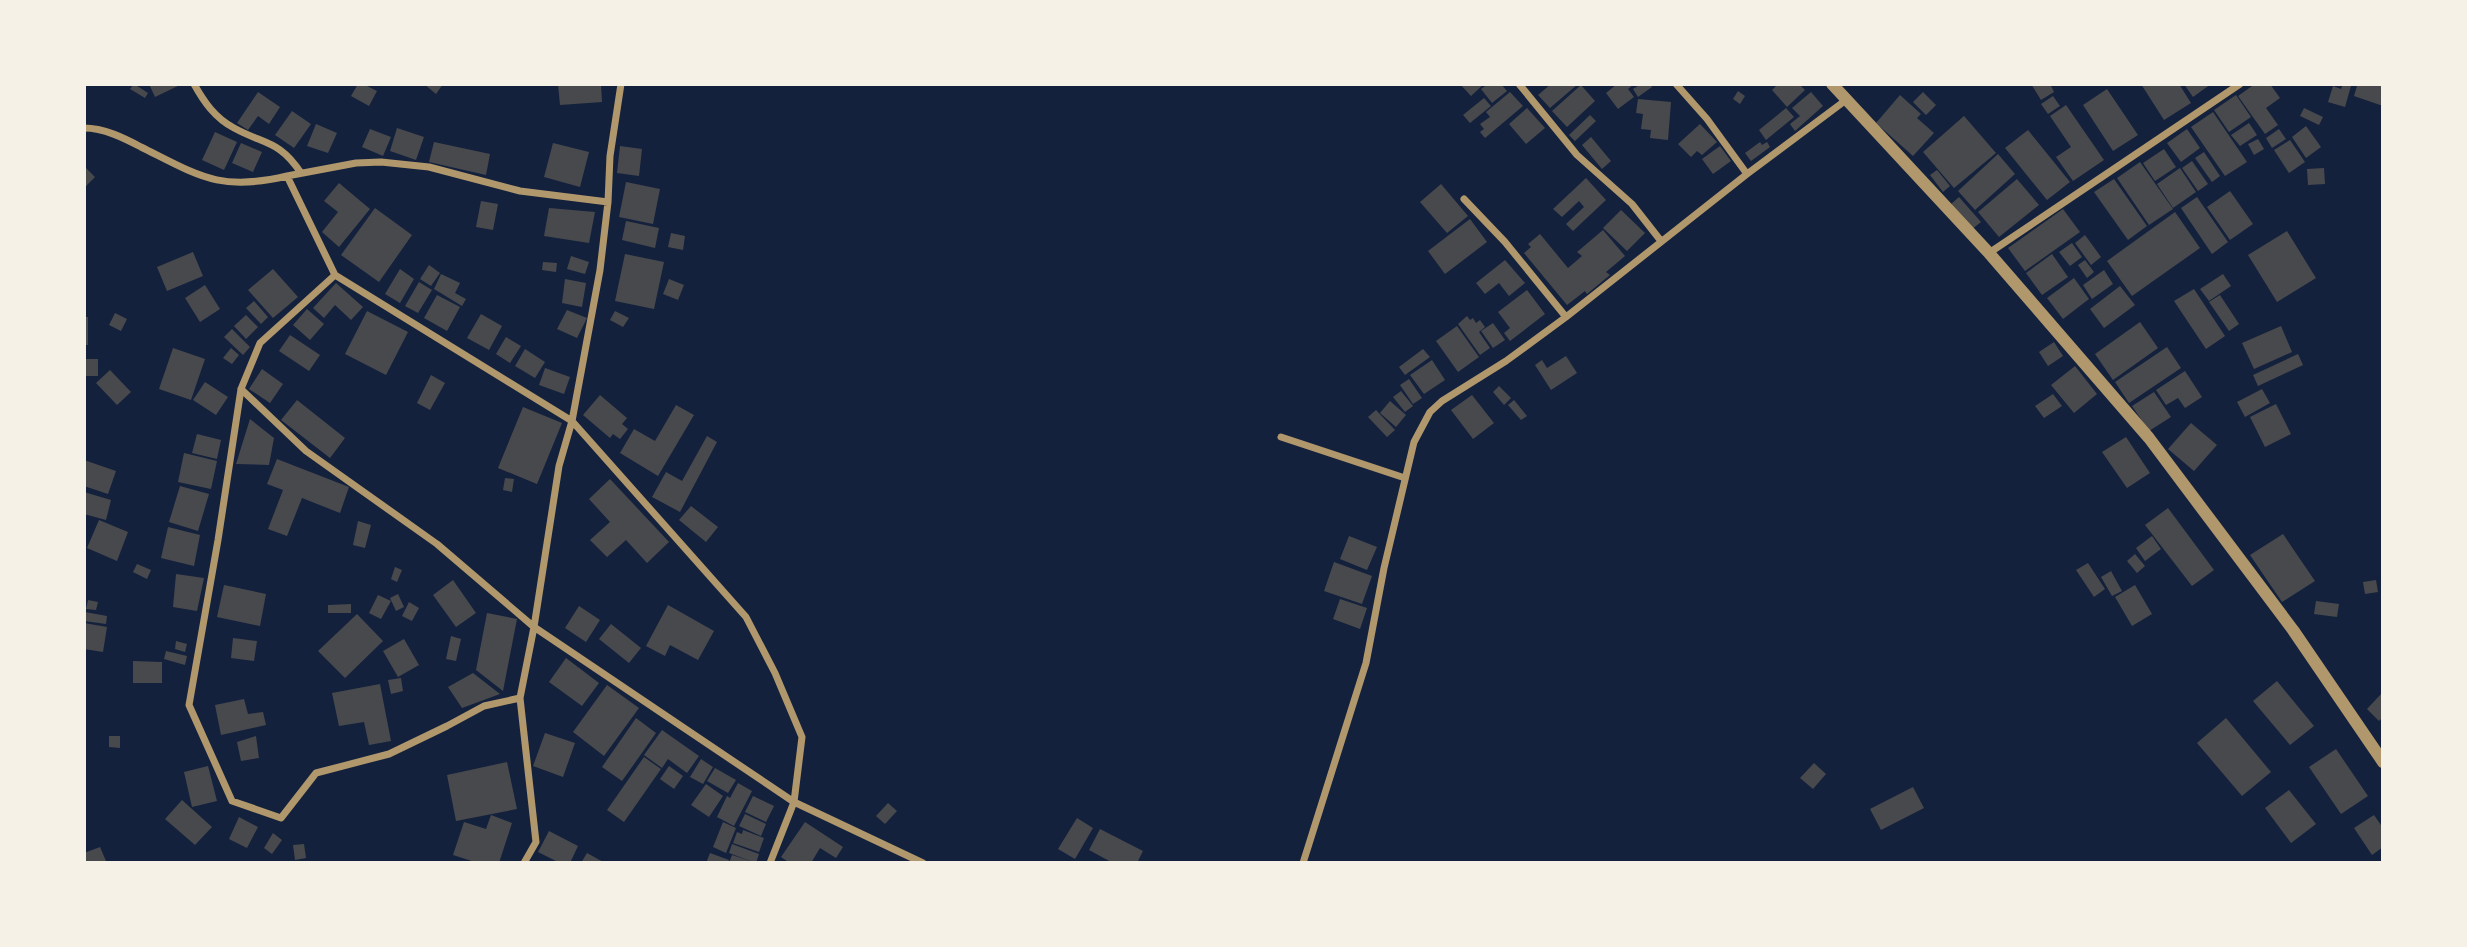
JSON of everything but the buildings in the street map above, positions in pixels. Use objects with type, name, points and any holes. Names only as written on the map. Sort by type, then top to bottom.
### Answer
[{"type":"street","points":[[194,84],[213,113],[236,129],[275,145],[301,173]]},
{"type":"street","points":[[524,863],[536,842],[520,698],[559,466],[572,421],[600,270],[610,156],[621,84]]},
{"type":"street","points":[[1519,84],[1577,155],[1632,204],[1661,241]]},
{"type":"street","points":[[1676,84],[1707,119],[1747,174]]},
{"type":"street","points":[[1832,84],[1989,253],[2149,438],[2293,631],[2383,762]]},
{"type":"street","points":[[1989,253],[2240,84]]},
{"type":"street","points":[[1303,863],[1366,663],[1384,568],[1414,442],[1430,412],[1441,401],[1506,361],[1566,317],[1747,174],[1846,100]]},
{"type":"street","points":[[84,128],[122,138],[209,179],[244,184],[356,163],[381,162],[429,167],[520,191],[608,202]]},
{"type":"street","points":[[287,177],[335,275],[572,421],[746,617],[775,673],[802,737],[794,802],[770,863]]},
{"type":"street","points":[[1464,199],[1505,242],[1566,317]]},
{"type":"street","points":[[335,275],[260,343],[241,389],[189,705],[232,801],[281,818],[316,773],[388,754],[484,706],[520,698]]},
{"type":"street","points":[[241,389],[306,451],[437,544],[534,627],[794,802],[923,863]]},
{"type":"street","points":[[1281,437],[1405,478]]}]
